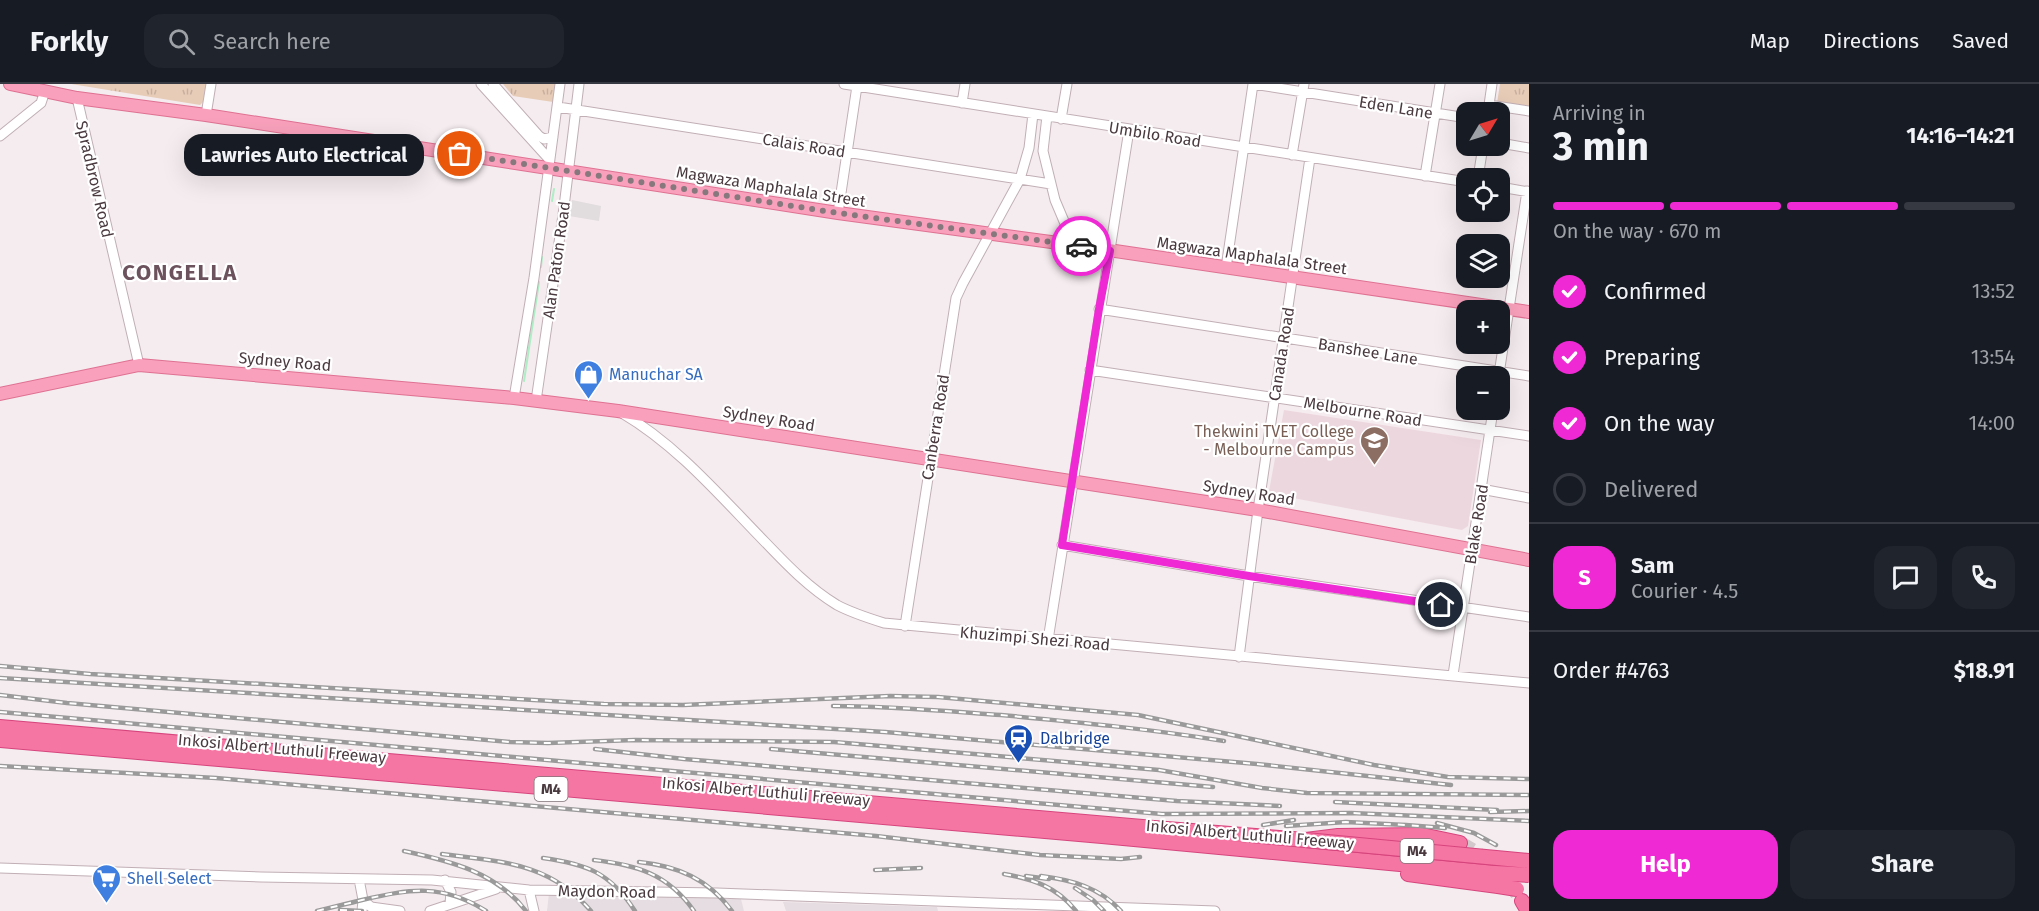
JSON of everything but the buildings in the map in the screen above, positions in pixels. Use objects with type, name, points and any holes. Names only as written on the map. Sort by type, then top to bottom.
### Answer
[{"type":"highway","name":"Inkosi Albert Luthuli Freeway","points":[[0,727],[1529,861]]},
{"type":"highway","name":"Inkosi Albert Luthuli Freeway","points":[[0,740],[1529,876]]},
{"type":"highway","points":[[1306,840],[1338,836],[1422,835],[1460,843]]},
{"type":"highway","points":[[1278,853],[1357,867],[1463,880],[1526,901]]},
{"type":"main road","name":"Magwaza Maphalala Street","points":[[10,84],[77,98],[549,164],[568,172],[838,213],[1456,301]]},
{"type":"main road","name":"Magwaza Maphalala Street","points":[[1510,309],[1529,312]]},
{"type":"main road","name":"Sydney Road","points":[[0,394],[139,365],[514,398],[618,411],[1258,510],[1529,560]]},
{"type":"street","points":[[206,115],[211,84]]},
{"type":"street","name":"Alan Paton Road","points":[[514,398],[534,278],[560,84]]},
{"type":"street","name":"Alan Paton Road","points":[[536,401],[579,84]]},
{"type":"street","name":"Umbilo Road","points":[[844,84],[871,86],[1129,130],[1456,180]]},
{"type":"street","points":[[962,103],[965,84]]},
{"type":"street","points":[[1061,119],[1067,84]]},
{"type":"street","points":[[1226,268],[1253,84]]},
{"type":"street","name":"Eden Lane","points":[[1253,84],[1303,88],[1456,116]]},
{"type":"street","points":[[1425,176],[1440,84]]},
{"type":"street","points":[[1489,102],[1492,84]]},
{"type":"street","points":[[489,86],[539,136],[544,139],[553,137]]},
{"type":"street","points":[[838,213],[857,86]]},
{"type":"street","points":[[1292,155],[1303,88]]},
{"type":"street","points":[[0,136],[40,103],[45,91]]},
{"type":"street","name":"Spradbrow Road","points":[[77,98],[139,365]]},
{"type":"street","points":[[501,99],[549,164]]},
{"type":"street","name":"Calais Road","points":[[558,107],[1051,184]]},
{"type":"street","points":[[1510,110],[1529,111]]},
{"type":"street","name":"Canberra Road","points":[[905,626],[956,298],[1020,179],[1029,148],[1034,114]]},
{"type":"street","points":[[1047,116],[1043,151],[1060,215],[1066,226],[1088,247]]},
{"type":"street","points":[[1048,640],[1089,370],[1129,130]]},
{"type":"street","points":[[1510,145],[1529,148]]},
{"type":"street","name":"Canada Road","points":[[1239,657],[1258,510],[1310,158]]},
{"type":"street","points":[[1510,188],[1528,191],[1510,303]]},
{"type":"street","points":[[534,278],[552,281]]},
{"type":"street","name":"Banshee Lane","points":[[1099,309],[1456,367]]},
{"type":"street","name":"Melbourne Road","points":[[1089,370],[1529,436]]},
{"type":"street","name":"Banshee Lane","points":[[1510,375],[1529,376]]},
{"type":"street","name":"Khuzimpi Shezi Road","points":[[618,411],[650,430],[683,457],[814,590],[858,615],[884,623],[1529,683]]},
{"type":"street","name":"Blake Road","points":[[1453,675],[1492,420]]},
{"type":"street","points":[[1481,489],[1529,498]]},
{"type":"street","points":[[1062,545],[1249,576],[1529,617]]},
{"type":"street","name":"Maydon Road","points":[[0,868],[445,880],[529,890],[717,893],[1215,911]]},
{"type":"street","points":[[359,879],[363,900],[362,911]]},
{"type":"street","points":[[445,880],[451,892],[450,904]]},
{"type":"street","points":[[430,911],[498,888]]},
{"type":"street","points":[[529,890],[534,911]]},
{"type":"street","points":[[363,900],[371,906],[400,911]]},
{"type":"shaded area","points":[[572,200],[601,206],[599,221],[569,216]]},
{"type":"shaded area","name":"Thekwini TVET College - Melbourne Campus","points":[[1284,410],[1481,440],[1468,526],[1462,530],[1272,494],[1269,491]]},
{"type":"shaded area","points":[[549,893],[741,899],[744,911],[547,911]]},
{"type":"shaded area","points":[[783,902],[937,907],[938,911],[786,911]]},
{"type":"green space","points":[[71,84],[206,84],[203,102],[200,105]]},
{"type":"green space","points":[[503,84],[556,84],[553,102],[513,96]]},
{"type":"green space","points":[[1500,84],[1529,84],[1529,108],[1510,105],[1510,102],[1497,102]]},
{"type":"waterway","points":[[552,201],[554,189]]},
{"type":"waterway","points":[[541,267],[542,257]]},
{"type":"waterway","points":[[524,381],[539,282]]},
{"type":"tunnel","points":[[1460,843],[1477,853],[1492,866],[1518,895]]},
{"type":"railway","points":[[0,666],[90,674],[604,704],[683,705],[890,696],[938,697],[1138,715],[1374,765],[1448,777],[1529,779]]},
{"type":"railway","points":[[0,678],[885,732],[1257,764],[1451,785]]},
{"type":"railway","points":[[0,695],[67,703],[510,742],[635,740],[834,742],[1159,770],[1262,788],[1307,793],[1529,795]]},
{"type":"railway","points":[[833,706],[1001,715],[1141,729],[1224,741]]},
{"type":"railway","points":[[0,712],[1162,814],[1351,813],[1529,821]]},
{"type":"railway","points":[[595,749],[684,759],[1177,801],[1280,806]]},
{"type":"railway","points":[[771,749],[1213,787]]},
{"type":"railway","points":[[0,766],[216,778],[876,836],[1040,855],[1121,859],[1140,857]]},
{"type":"railway","points":[[1335,802],[1497,810]]},
{"type":"railway","points":[[1490,812],[1529,811]]},
{"type":"railway","points":[[1263,825],[1294,820]]},
{"type":"railway","points":[[1286,826],[1346,822],[1445,828]]},
{"type":"railway","points":[[1437,823],[1474,833],[1496,845]]},
{"type":"railway","points":[[404,851],[471,870],[501,887],[526,911]]},
{"type":"railway","points":[[442,854],[485,859],[523,867],[558,883],[575,895],[591,911]]},
{"type":"railway","points":[[543,858],[572,863],[596,872],[616,887],[635,911]]},
{"type":"railway","points":[[594,860],[638,869],[662,880],[684,898],[694,911]]},
{"type":"railway","points":[[639,862],[667,867],[691,876],[713,890],[732,911]]},
{"type":"railway","points":[[875,870],[921,868]]},
{"type":"railway","points":[[1004,874],[1044,885],[1061,896],[1076,911]]},
{"type":"railway","points":[[1026,876],[1049,879]]},
{"type":"railway","points":[[1041,876],[1094,890],[1121,911]]},
{"type":"railway","points":[[1075,888],[1104,911]]},
{"type":"railway","points":[[317,911],[411,891],[440,892],[470,902],[486,911]]},
{"type":"railway","points":[[340,910],[362,911]]},
{"type":"way so far","points":[[460,154],[838,213],[1081,246]]},
{"type":"place","name":"Lawries Auto Electrical","points":[[460,154]]},
{"type":"place","name":"Manuchar SA","points":[[588,400]]},
{"type":"place","name":"Thekwini TVET College - Melbourne Campus","points":[[1375,466]]},
{"type":"place","name":"Dalbridge","points":[[1019,764]]},
{"type":"place","name":"Shell Select","points":[[106,904]]},
{"type":"district","name":"CONGELLA","points":[[180,272]]},
{"type":"route","points":[[1081,246],[1110,251],[1062,545],[1441,605]]}]
